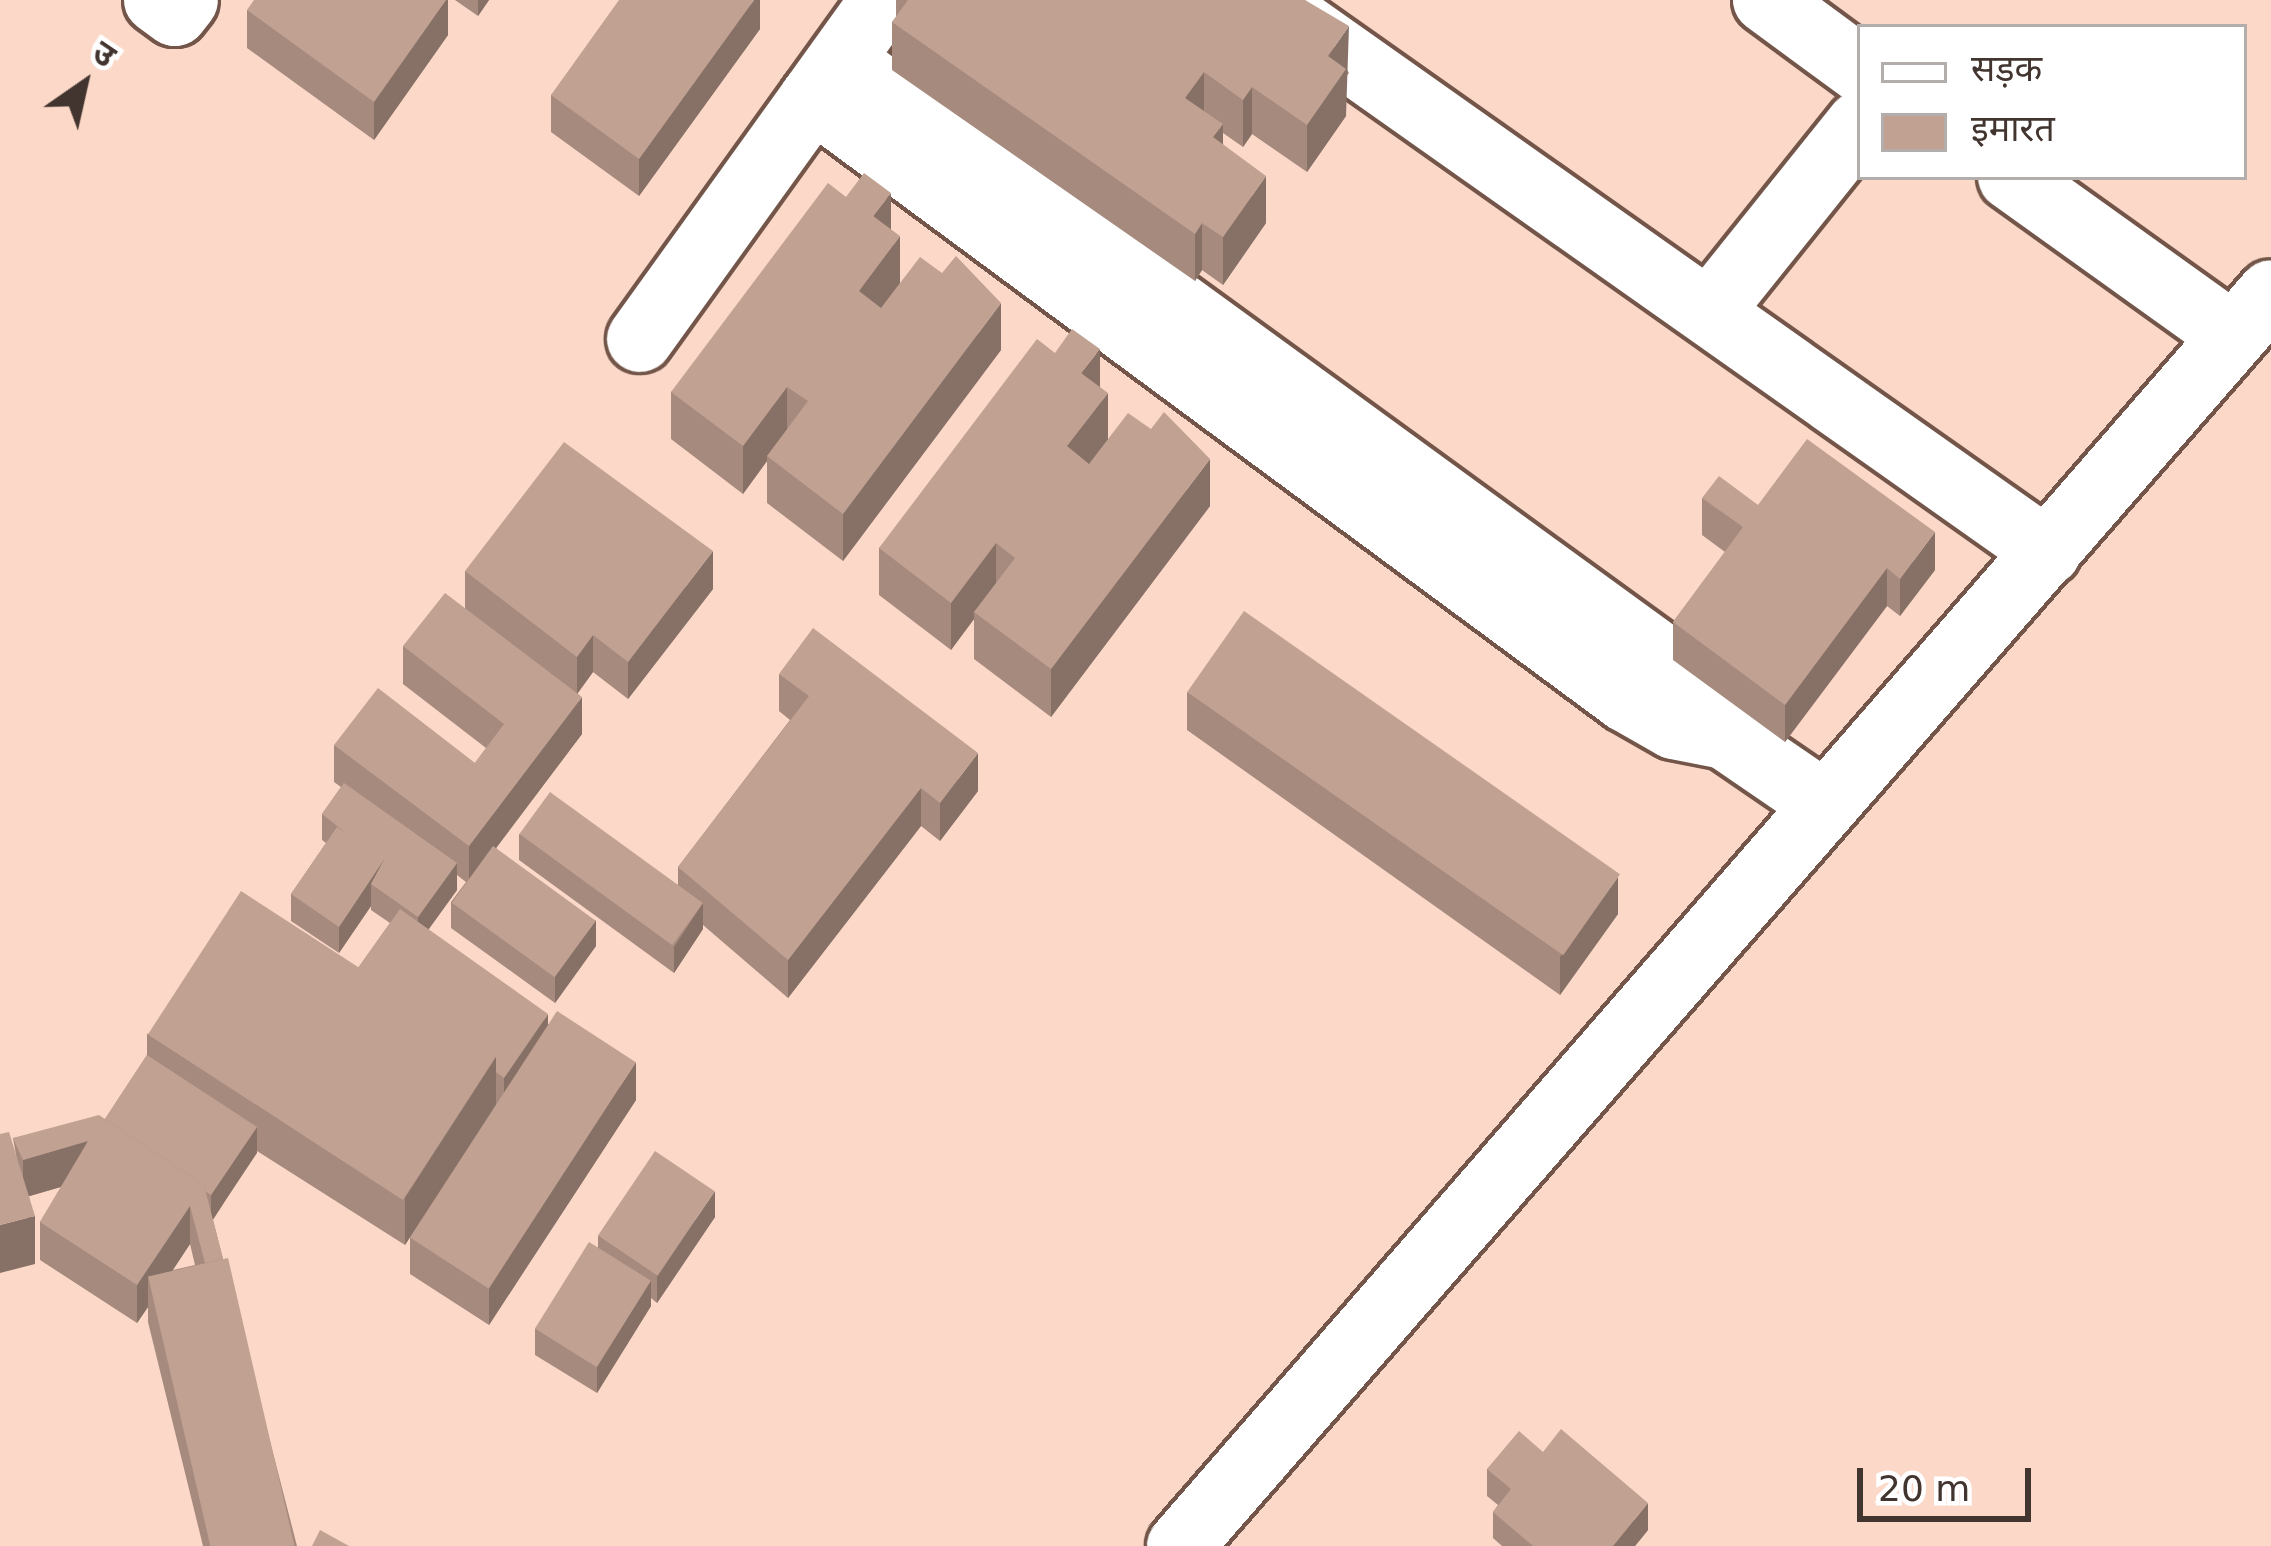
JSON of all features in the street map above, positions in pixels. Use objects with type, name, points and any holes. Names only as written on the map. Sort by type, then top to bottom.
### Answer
[{"type":"street","points":[[157,0],[175,13],[185,0]]},
{"type":"street","points":[[640,339],[884,0]]},
{"type":"street","points":[[1266,0],[2048,552]]},
{"type":"street","points":[[1766,0],[1857,67]]},
{"type":"street","points":[[827,79],[1625,698],[1674,726],[1724,736],[1823,803]]},
{"type":"street","points":[[1710,311],[1857,128]]},
{"type":"street","points":[[1180,1546],[2252,314],[2016,180]]},
{"type":"building","points":[[254,0],[446,0],[374,102],[247,10]]},
{"type":"building","points":[[619,0],[754,0],[639,159],[551,95]]},
{"type":"building","points":[[908,0],[1305,0],[1349,26],[1328,56],[1346,69],[1307,125],[1252,87],[1243,100],[1204,72],[1185,98],[1223,124],[1213,137],[1266,176],[1223,237],[1202,223],[1195,234],[892,22]]},
{"type":"building","points":[[864,173],[891,193],[873,216],[900,236],[859,291],[881,308],[920,257],[942,273],[956,256],[1001,303],[843,514],[767,456],[808,401],[787,387],[743,446],[671,392],[828,183],[846,197]]},
{"type":"building","points":[[1072,329],[1100,349],[1081,373],[1108,393],[1067,446],[1089,464],[1128,413],[1151,429],[1164,412],[1210,459],[1051,669],[974,612],[1015,558],[996,543],[951,603],[879,548],[1037,339],[1055,353]]},
{"type":"building","points":[[1807,439],[1935,532],[1900,579],[1887,568],[1785,705],[1673,622],[1743,527],[1702,498],[1719,476],[1758,505]]},
{"type":"building","points":[[564,442],[713,551],[628,662],[593,635],[577,657],[465,571]]},
{"type":"building","points":[[445,593],[582,697],[469,846],[334,745],[378,688],[475,763],[504,724],[403,646]]},
{"type":"building","points":[[1244,611],[1620,874],[1563,955],[1187,692]]},
{"type":"building","points":[[813,628],[978,753],[940,803],[921,788],[788,960],[678,867],[809,696],[779,674]]},
{"type":"building","points":[[344,783],[457,863],[418,917],[371,884],[385,858],[339,927],[291,894],[337,827],[346,833],[322,814]]},
{"type":"building","points":[[550,792],[703,903],[672,945],[519,834]]},
{"type":"building","points":[[493,846],[596,921],[555,977],[452,903]]},
{"type":"building","points":[[241,891],[496,1057],[403,1200],[148,1034]]},
{"type":"building","points":[[400,909],[548,1014],[504,1078],[496,1072],[496,1057],[358,968]]},
{"type":"building","points":[[557,1011],[636,1062],[489,1289],[410,1237]]},
{"type":"building","points":[[147,1055],[257,1127],[211,1195],[204,1185],[105,1119]]},
{"type":"building","points":[[99,1115],[204,1185],[223,1259],[205,1263],[190,1206],[137,1285],[40,1222],[88,1141],[23,1160],[13,1138]]},
{"type":"building","points":[[9,1132],[35,1216],[0,1225],[0,1134]]},
{"type":"building","points":[[655,1151],[715,1191],[658,1276],[598,1236]]},
{"type":"building","points":[[589,1242],[651,1281],[597,1367],[535,1329]]},
{"type":"building","points":[[228,1258],[294,1546],[210,1546],[148,1276]]},
{"type":"building","points":[[1561,1429],[1648,1503],[1613,1546],[1533,1546],[1493,1512],[1511,1489],[1487,1469],[1519,1431],[1543,1452]]},
{"type":"building","points":[[320,1530],[349,1546],[312,1546]]}]
